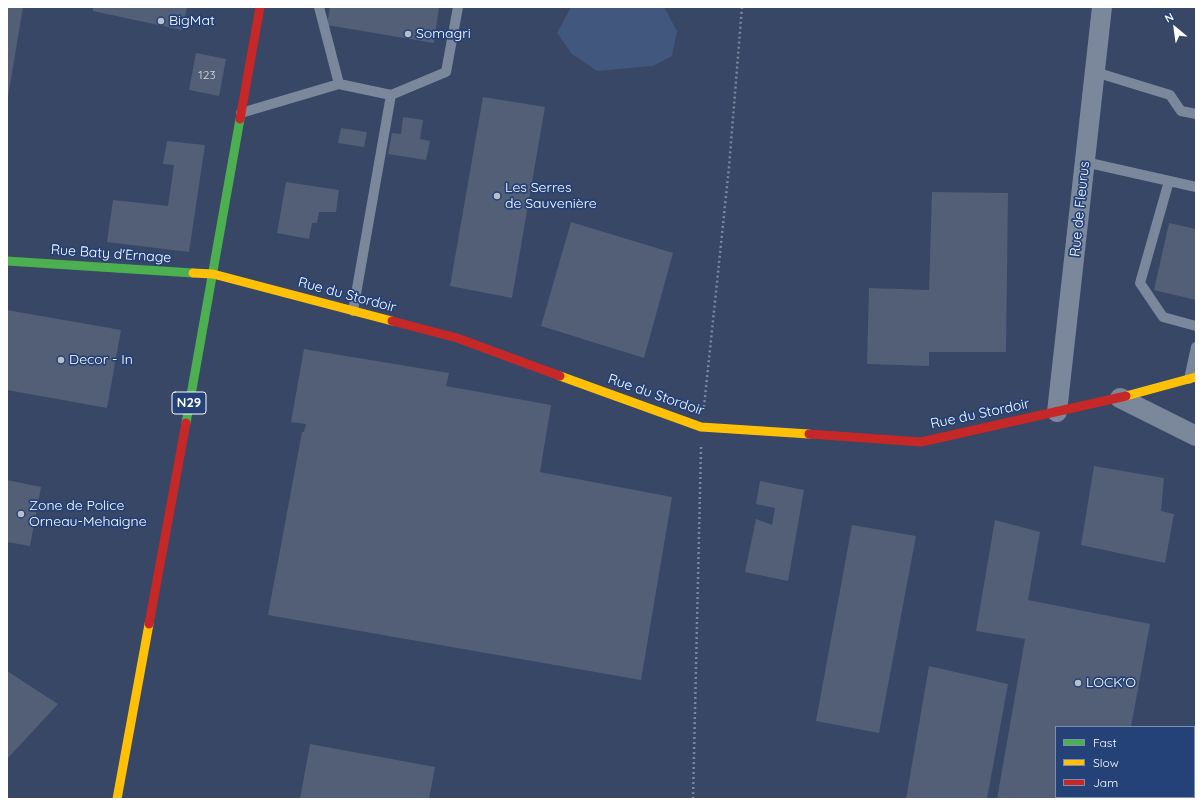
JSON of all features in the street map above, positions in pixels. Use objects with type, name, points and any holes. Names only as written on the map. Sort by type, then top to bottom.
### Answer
[{"type":"street","name":"N29","points":[[117,799],[260,7]]},
{"type":"street","name":"Rue de Fleurus","points":[[1058,412],[1102,7]]},
{"type":"street","name":"Rue Baty d'Ernage","points":[[7,261],[213,274]]},
{"type":"street","name":"Rue du Stordoir","points":[[213,274],[457,338],[701,427],[921,442],[1120,398],[1192,378]]},
{"type":"street","points":[[1120,398],[1196,436]]},
{"type":"lane","points":[[319,7],[339,84]]},
{"type":"lane","points":[[241,113],[339,84],[391,95],[446,72],[458,7]]},
{"type":"lane","points":[[1095,72],[1170,95],[1181,111],[1196,114]]},
{"type":"lane","points":[[353,311],[391,95]]},
{"type":"lane","points":[[1085,162],[1196,187]]},
{"type":"lane","points":[[1169,181],[1140,283],[1163,317],[1196,326]]},
{"type":"lane","points":[[1192,378],[1196,347]]},
{"type":"path","points":[[693,799],[701,427],[729,167],[742,7]]},
{"type":"water","points":[[571,7],[664,7],[677,31],[672,56],[653,66],[597,71],[572,54],[557,33]]},
{"type":"building","points":[[7,7],[23,7],[8,97],[7,97]]},
{"type":"building","name":"BigMat","points":[[93,7],[187,7],[182,30],[93,11]]},
{"type":"building","name":"Somagri","points":[[330,7],[439,7],[434,43],[327,25]]},
{"type":"building","points":[[196,53],[226,59],[219,96],[189,90]]},
{"type":"building","name":"Les Serres de Sauvenière","points":[[483,97],[545,107],[512,298],[450,286]]},
{"type":"building","points":[[403,117],[423,120],[420,139],[430,141],[426,160],[388,154],[392,133],[401,134]]},
{"type":"building","points":[[341,128],[367,132],[364,147],[338,143]]},
{"type":"building","points":[[167,141],[205,145],[189,252],[107,242],[113,200],[168,206],[174,165],[163,164]]},
{"type":"building","points":[[286,182],[339,190],[336,212],[319,212],[317,223],[312,223],[309,239],[277,233]]},
{"type":"building","points":[[932,192],[1008,193],[1006,352],[929,352],[929,366],[867,364],[869,288],[929,290]]},
{"type":"building","points":[[571,222],[673,253],[644,358],[541,326]]},
{"type":"building","points":[[1169,223],[1196,229],[1196,300],[1154,290]]},
{"type":"building","name":"Decor - In","points":[[7,310],[121,330],[107,408],[7,390]]},
{"type":"building","points":[[304,349],[449,373],[446,386],[551,405],[540,472],[672,497],[641,680],[268,615],[302,432],[304,432],[306,424],[291,422]]},
{"type":"building","points":[[1094,466],[1164,478],[1161,511],[1174,514],[1165,563],[1081,545]]},
{"type":"building","name":"Zone de Police Orneau-Mehaigne","points":[[7,480],[41,487],[30,546],[7,542]]},
{"type":"building","points":[[760,481],[804,490],[788,581],[745,572],[756,519],[772,525],[775,508],[756,504]]},
{"type":"building","name":"LOCK'O","points":[[995,520],[1040,532],[1028,600],[1150,624],[1131,726],[1055,726],[1055,798],[1118,799],[997,799],[1025,639],[976,631]]},
{"type":"building","points":[[852,525],[916,536],[879,733],[816,721]]},
{"type":"building","points":[[929,666],[1008,684],[987,799],[906,799]]},
{"type":"building","points":[[7,671],[58,704],[7,759]]},
{"type":"building","points":[[310,744],[435,767],[429,799],[300,799]]},
{"type":"traffic: fast","points":[[186,423],[240,119]]},
{"type":"traffic: fast","points":[[7,261],[193,273]]},
{"type":"traffic: slow","points":[[193,273],[213,274],[392,321]]},
{"type":"traffic: slow","points":[[560,376],[701,427],[809,434]]},
{"type":"traffic: slow","points":[[1126,396],[1196,377]]},
{"type":"traffic: slow","points":[[117,799],[149,624]]},
{"type":"traffic: jam","points":[[240,119],[260,7]]},
{"type":"traffic: jam","points":[[392,321],[457,338],[560,376]]},
{"type":"traffic: jam","points":[[809,434],[921,442],[1126,396]]},
{"type":"traffic: jam","points":[[149,624],[186,423]]},
{"type":"place","name":"BigMat","points":[[161,21]]},
{"type":"place","name":"Somagri","points":[[408,34]]},
{"type":"place","name":"Les Serres de Sauvenière","points":[[497,196]]},
{"type":"place","name":"Decor - In","points":[[61,360]]},
{"type":"place","name":"Zone de Police Orneau-Mehaigne","points":[[21,514]]},
{"type":"place","name":"LOCK'O","points":[[1078,683]]}]
